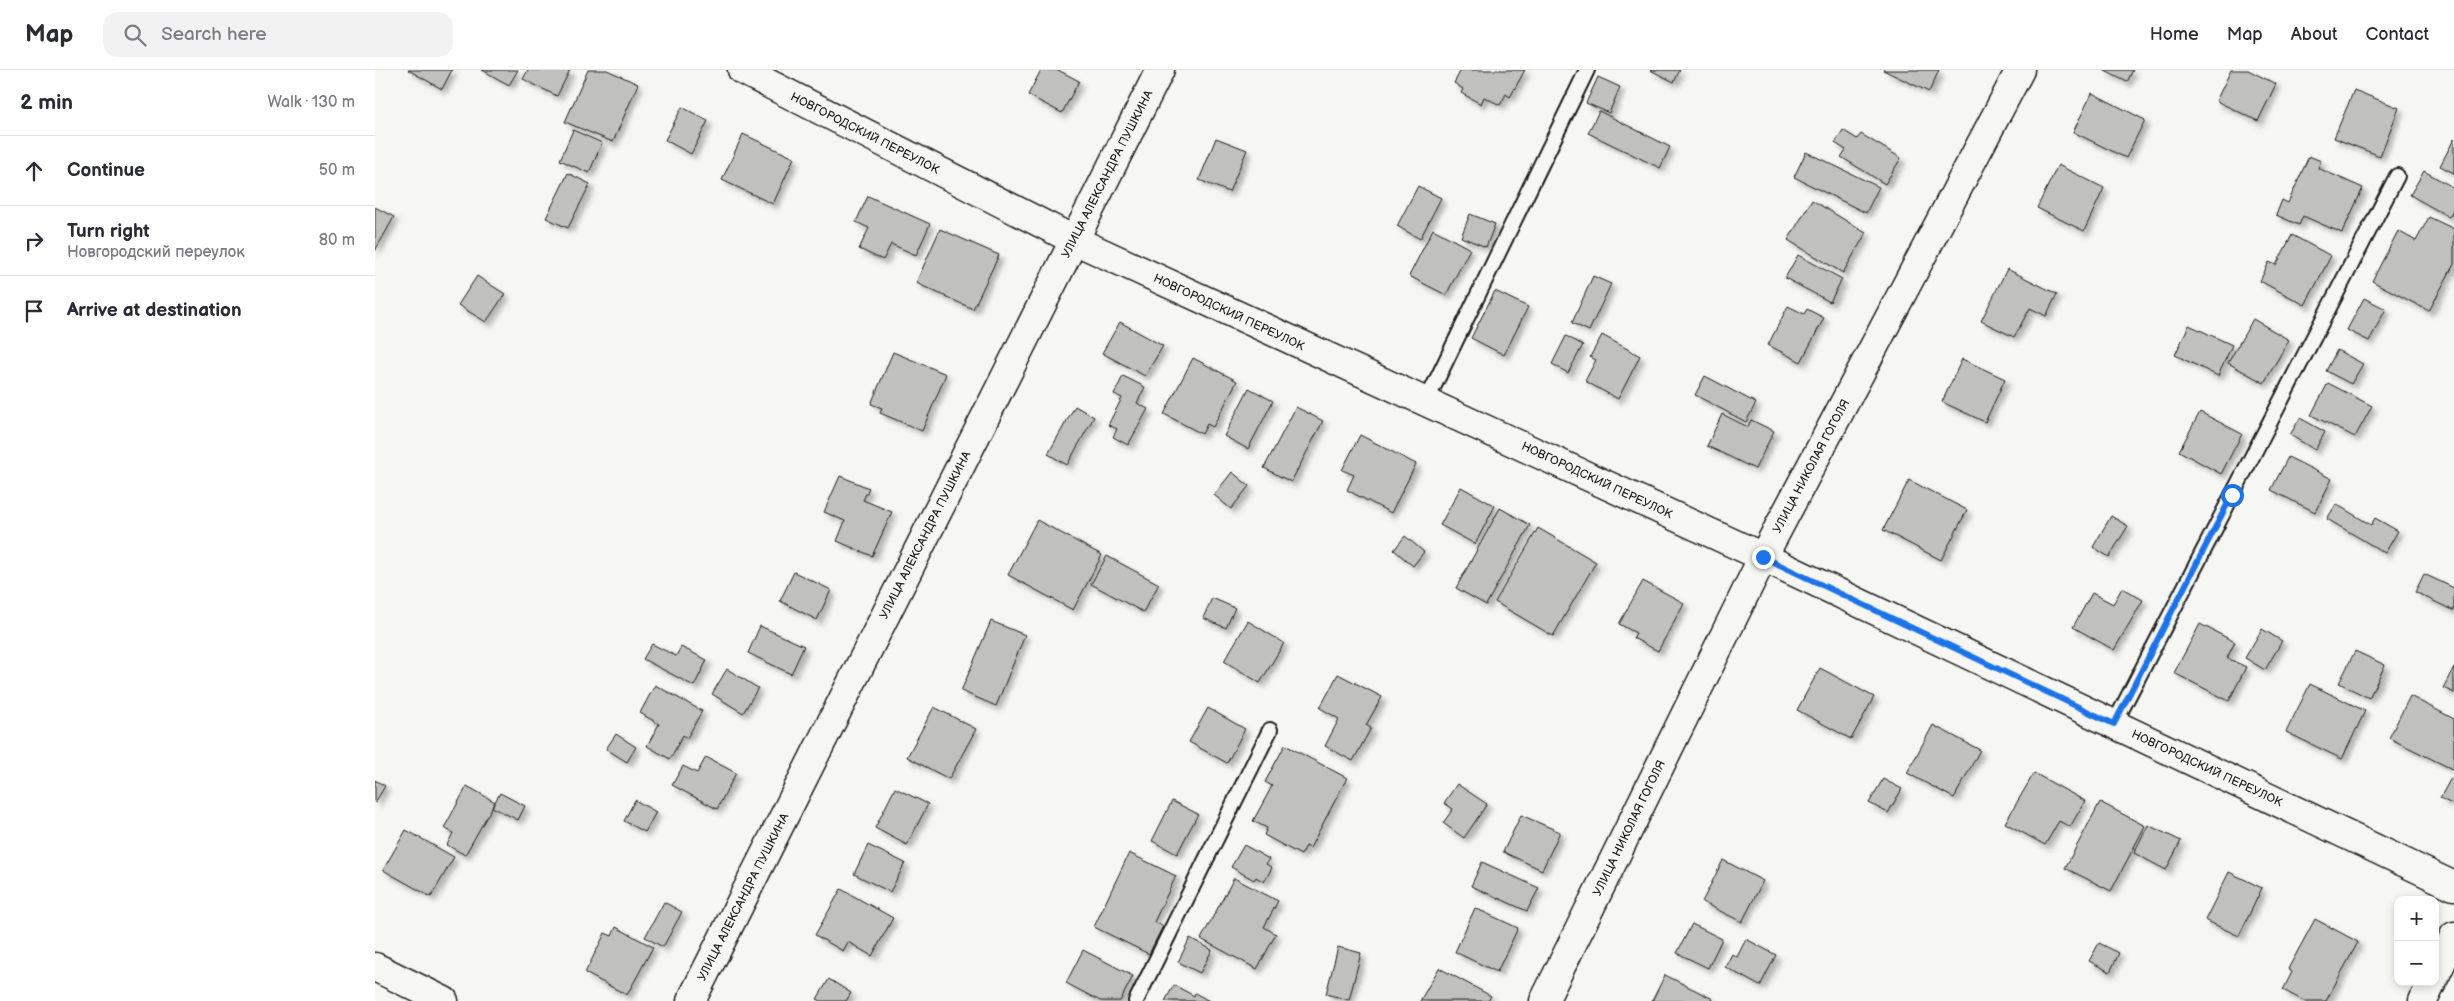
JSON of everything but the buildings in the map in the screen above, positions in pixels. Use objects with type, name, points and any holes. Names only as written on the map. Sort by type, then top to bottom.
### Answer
[{"type":"street","name":"НОВГОРОДСКИЙ ПЕРЕУЛОК","points":[[743,70],[1073,240],[1763,557],[2454,886]]},
{"type":"street","name":"УЛИЦА АЛЕКСАНДРА ПУШКИНА","points":[[691,1001],[1160,70]]},
{"type":"street","name":"УЛИЦА НИКОЛАЯ ГОГОЛЯ","points":[[1544,1001],[1763,557],[2020,70]]},
{"type":"street","points":[[2439,968],[2454,936]]},
{"type":"street","points":[[375,967],[444,1001]]},
{"type":"street","points":[[2423,1001],[2430,986]]},
{"type":"lane","points":[[1426,402],[1587,70]]},
{"type":"lane","points":[[2114,724],[2397,176]]},
{"type":"lane","points":[[1136,1001],[1270,730]]},
{"type":"route","points":[[1763,557],[2114,724],[2232,495]]}]
